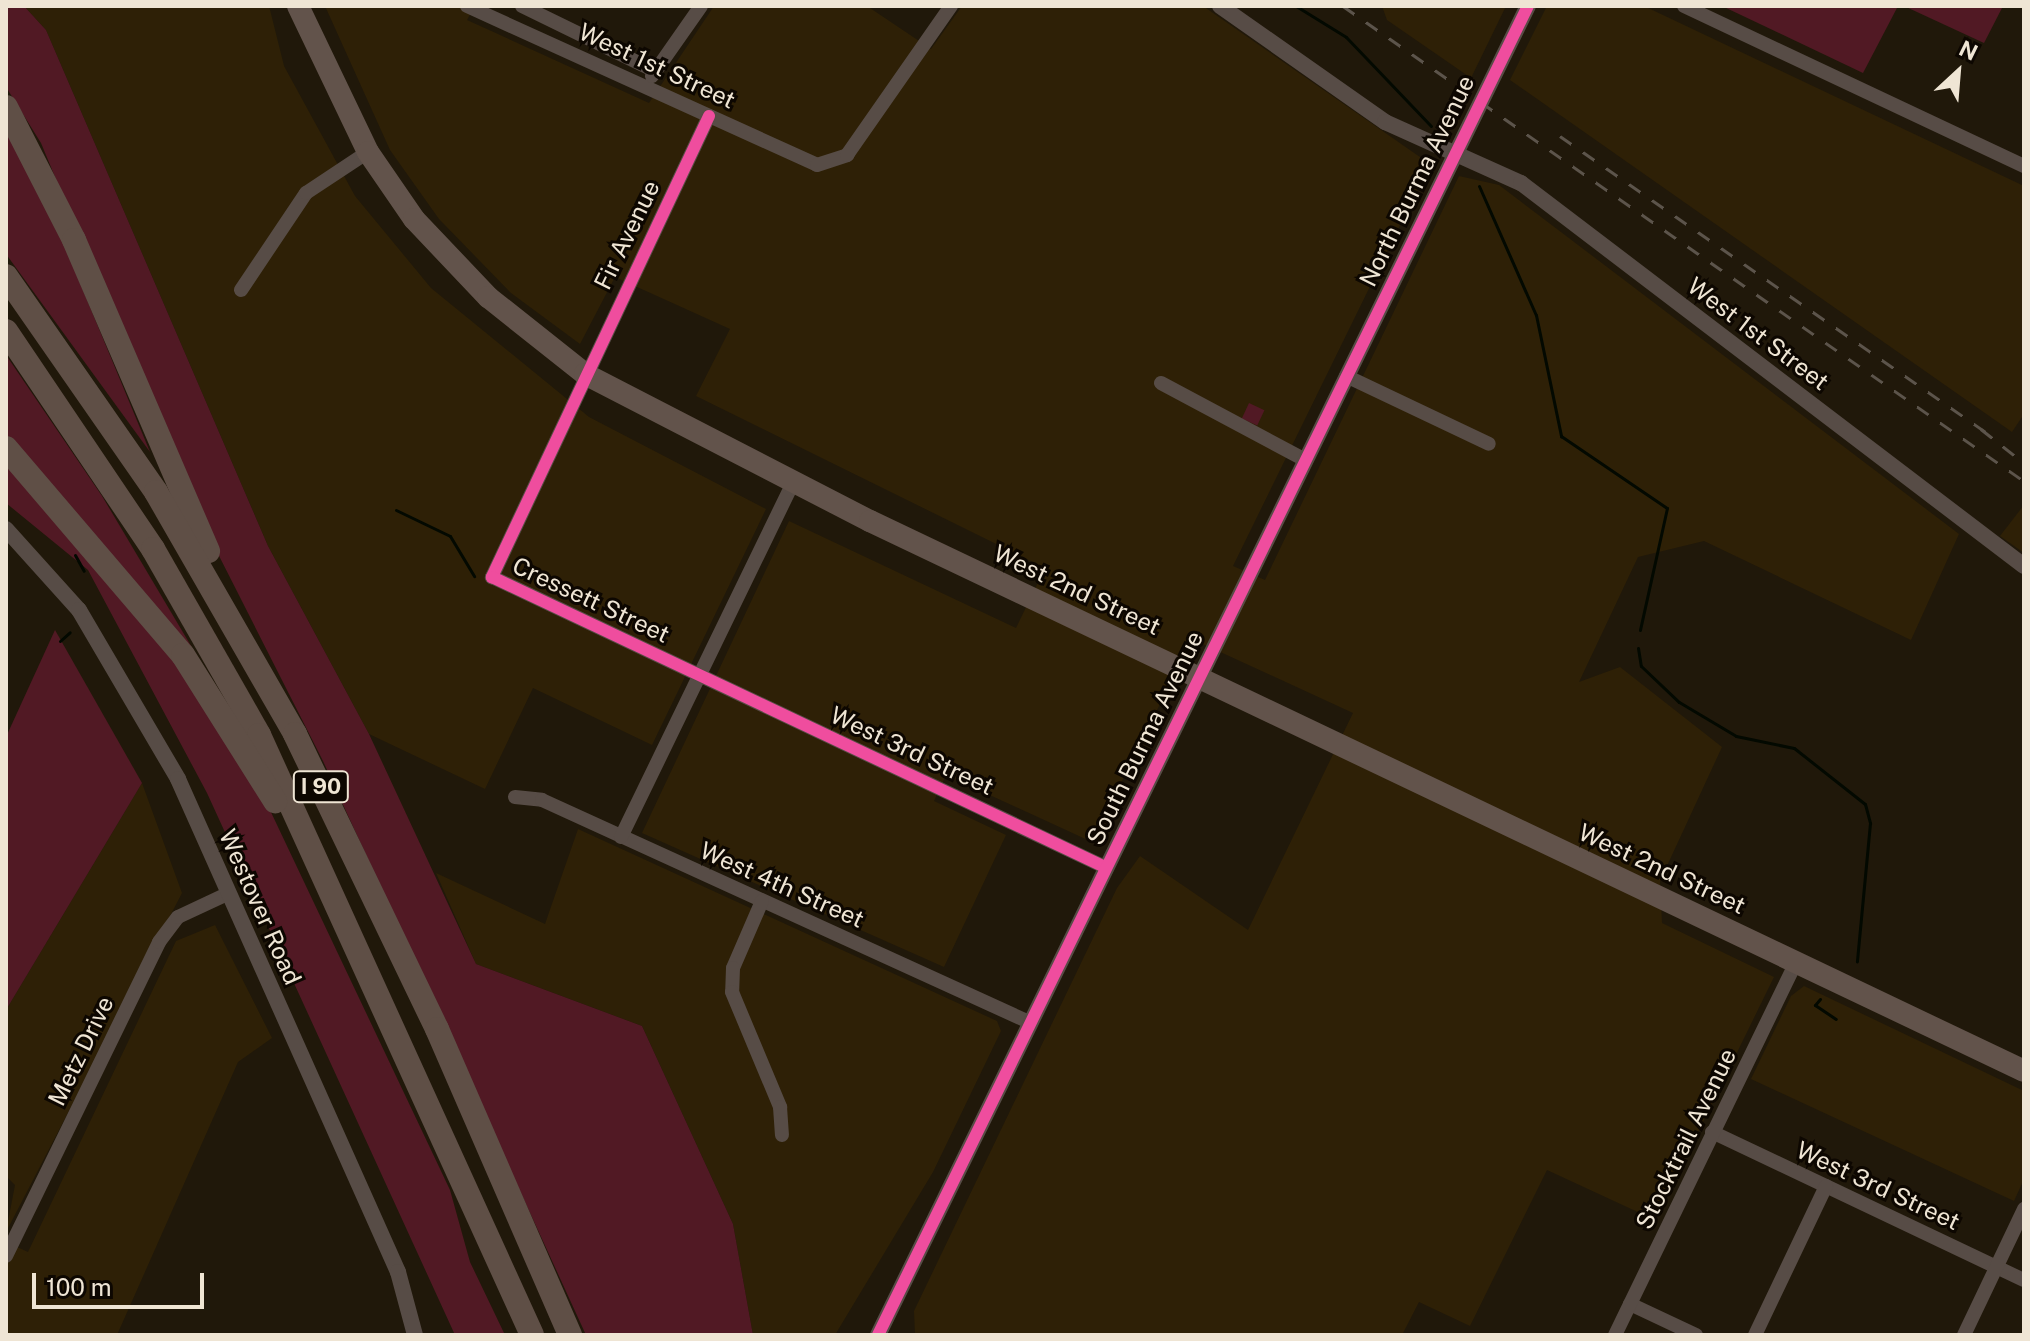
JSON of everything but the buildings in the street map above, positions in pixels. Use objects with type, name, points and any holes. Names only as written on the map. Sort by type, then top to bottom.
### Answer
[{"type":"highway","name":"I 90","points":[[6,107],[34,153],[170,473],[431,1016],[570,1335]]},
{"type":"highway","name":"I 90","points":[[6,276],[156,492],[295,734]]},
{"type":"highway","name":"I 90","points":[[6,331],[153,549],[259,735],[391,1014],[532,1335]]},
{"type":"highway","name":"I 90","points":[[6,448],[183,655],[282,814],[391,1014]]},
{"type":"main road","name":"West 2nd Street","points":[[298,6],[368,152],[450,260],[585,374],[793,483],[2024,1071]]},
{"type":"street","name":"West 1st Street","points":[[467,6],[489,11],[709,116],[829,164],[847,155],[951,6]]},
{"type":"street","points":[[522,6],[655,71]]},
{"type":"street","points":[[644,86],[701,6]]},
{"type":"street","name":"West 1st Street","points":[[1220,6],[1385,122],[1521,183],[2024,566]]},
{"type":"street","name":"North Burma Avenue","points":[[1346,376],[1528,6]]},
{"type":"street","points":[[1684,6],[2024,166]]},
{"type":"street","name":"Fir Avenue","points":[[585,374],[709,116]]},
{"type":"street","points":[[241,290],[306,193],[368,152]]},
{"type":"street","name":"Cressett Street","points":[[585,374],[492,577],[700,678]]},
{"type":"street","points":[[1346,376],[1489,444]]},
{"type":"street","name":"South Burma Avenue","points":[[878,1335],[1346,376]]},
{"type":"street","points":[[1161,383],[1305,460]]},
{"type":"street","points":[[621,837],[793,483]]},
{"type":"street","name":"Westover Road","points":[[6,529],[79,610],[127,685],[178,779],[398,1272],[415,1335]]},
{"type":"street","name":"West 3rd Street","points":[[700,678],[1105,867]]},
{"type":"street","name":"West 4th Street","points":[[515,797],[542,800],[1029,1022]]},
{"type":"street","name":"Metz Drive","points":[[6,1256],[159,942],[178,917],[227,894]]},
{"type":"street","points":[[762,901],[733,968],[732,992],[780,1107],[782,1135]]},
{"type":"street","name":"Stocktrail Avenue","points":[[1615,1335],[1796,962]]},
{"type":"street","name":"West 3rd Street","points":[[1712,1132],[2024,1280]]},
{"type":"street","points":[[1755,1335],[1826,1186]]},
{"type":"street","points":[[1964,1335],[2024,1209]]},
{"type":"street","points":[[1630,1304],[1696,1335]]},
{"type":"shaded area","points":[[6,6],[24,6],[46,30],[268,546],[369,734],[476,964],[642,1026],[733,1224],[753,1335],[586,1335],[323,761],[178,475],[41,143],[6,87]]},
{"type":"shaded area","points":[[24,6],[269,6],[284,66],[355,196],[431,288],[589,417],[766,509],[652,745],[533,688],[485,789],[369,734],[268,546],[46,30]]},
{"type":"shaded area","points":[[325,6],[475,6],[467,20],[649,103],[714,6],[867,6],[931,49],[962,6],[1203,6],[1430,164],[1233,566],[1265,580],[1459,176],[1499,185],[1959,534],[1911,640],[1704,541],[1638,557],[1579,682],[1620,667],[1722,747],[1660,881],[1662,923],[1774,977],[1655,1220],[1547,1170],[1470,1326],[1419,1302],[1402,1335],[915,1335],[914,1311],[1117,888],[1140,856],[1248,930],[1353,713],[1192,639],[1092,842],[946,775],[934,801],[1006,835],[944,967],[642,833],[789,521],[1016,628],[1045,568],[696,396],[730,329],[615,277],[580,344],[511,293],[439,219],[390,150]]},
{"type":"shaded area","points":[[1382,6],[1506,6],[1471,78],[1387,20]]},
{"type":"shaded area","points":[[1547,6],[1644,6],[2024,186],[2024,414],[2012,432],[1510,80]]},
{"type":"shaded area","points":[[1722,6],[1898,6],[1863,73]]},
{"type":"shaded area","points":[[1904,6],[2003,6],[1984,43]]},
{"type":"shaded area","points":[[6,119],[32,167],[150,452],[6,254]]},
{"type":"shaded area","points":[[6,355],[102,496],[200,661],[6,437]]},
{"type":"shaded area","points":[[1249,403],[1264,410],[1257,426],[1242,418]]},
{"type":"shaded area","points":[[6,458],[165,646],[269,808],[450,1190],[470,1262],[505,1335],[455,1335],[207,793],[88,570],[6,503]]},
{"type":"shaded area","points":[[2024,505],[2024,553],[2000,536]]},
{"type":"shaded area","points":[[55,630],[142,783],[6,1010],[6,737]]},
{"type":"shaded area","points":[[142,783],[182,893],[6,1232],[15,1185],[6,1176],[6,1010]]},
{"type":"shaded area","points":[[578,829],[997,1021],[1001,1031],[933,1172],[835,1335],[753,1335],[733,1224],[642,1026],[476,964],[436,873],[545,924]]},
{"type":"shaded area","points":[[215,925],[272,1038],[238,1062],[117,1335],[6,1335],[6,1242],[28,1252],[176,941]]},
{"type":"shaded area","points":[[1804,986],[2024,1091],[2024,1179],[2014,1201],[1751,1079],[1791,996]]},
{"type":"waterway","points":[[1296,6],[1346,37],[1431,126]]},
{"type":"waterway","points":[[1479,186],[1536,315],[1561,436],[1667,508],[1640,630]]},
{"type":"waterway","points":[[396,510],[450,536],[474,576]]},
{"type":"waterway","points":[[75,555],[84,571]]},
{"type":"waterway","points":[[60,641],[70,632]]},
{"type":"waterway","points":[[1638,648],[1641,666],[1679,702],[1736,736],[1794,748],[1865,804],[1870,823],[1857,961]]},
{"type":"waterway","points":[[1820,999],[1815,1005],[1836,1019]]},
{"type":"railway","points":[[1343,6],[2024,481]]},
{"type":"railway","points":[[1560,136],[1990,435]]},
{"type":"railway","points":[[1981,429],[2024,463]]},
{"type":"cycle path","points":[[878,1335],[1528,6]]},
{"type":"cycle path","points":[[709,116],[492,577],[1105,867]]}]
